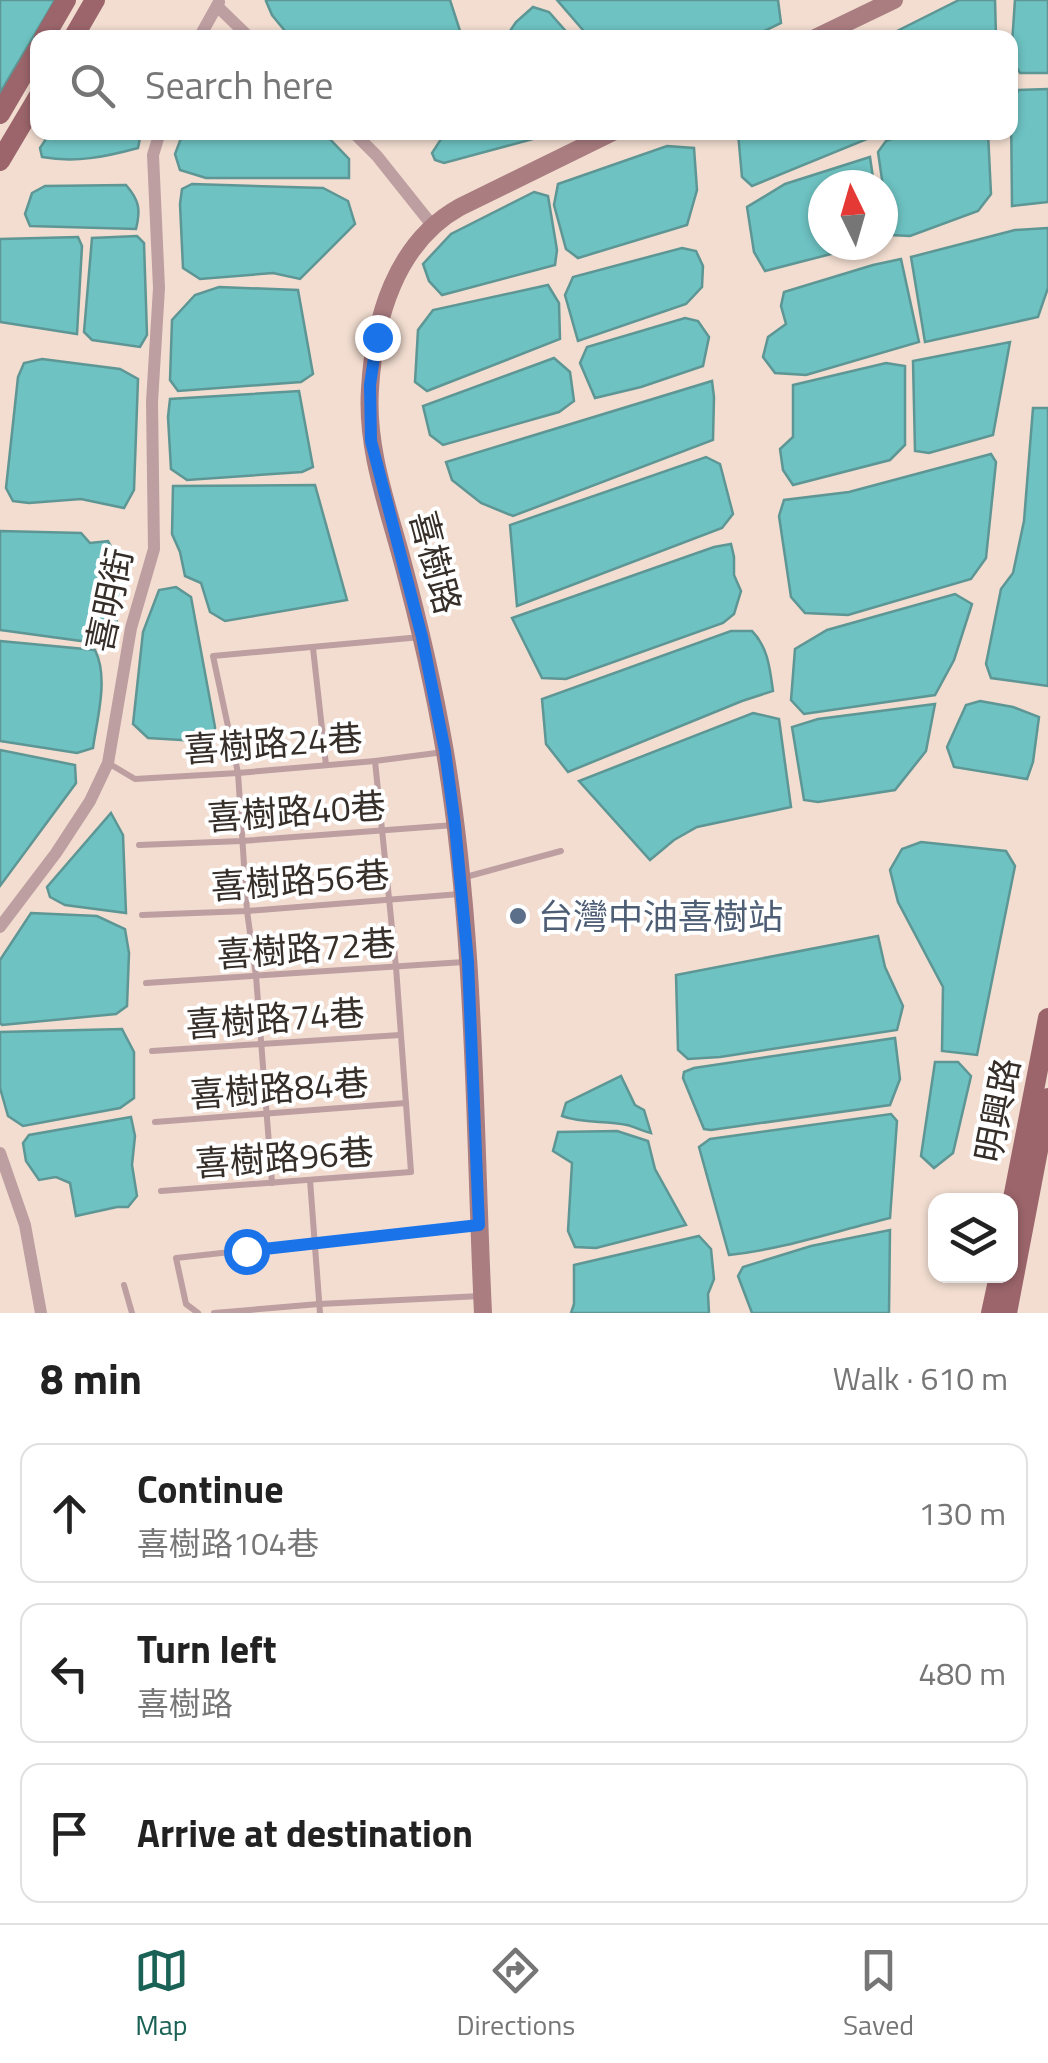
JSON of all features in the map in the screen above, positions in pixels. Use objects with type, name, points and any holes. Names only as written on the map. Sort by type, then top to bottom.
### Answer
[{"type":"main road","points":[[49,30],[66,0],[91,6],[78,30]]},
{"type":"main road","points":[[0,114],[30,63]]},
{"type":"main road","points":[[0,161],[30,110]]},
{"type":"main road","name":"明興路","points":[[1014,1193],[1048,1018]]},
{"type":"main road","name":"明興路","points":[[1007,1313],[1048,1098]]},
{"type":"main road","points":[[992,1313],[998,1283]]},
{"type":"street","points":[[832,30],[894,0]]},
{"type":"street","points":[[203,30],[218,3],[243,30]]},
{"type":"street","name":"喜明街","points":[[0,927],[90,801],[108,763],[131,628],[154,549],[152,402],[159,288],[154,156],[158,140]]},
{"type":"street","points":[[361,140],[432,225]]},
{"type":"street","name":"喜樹路","points":[[483,1304],[468,962],[455,825],[422,637],[374,457],[370,397],[380,315],[399,271],[423,234],[460,207],[598,140]]},
{"type":"street","points":[[0,1153],[25,1225],[41,1313]]},
{"type":"lane","points":[[272,1182],[238,773],[214,656],[422,637]]},
{"type":"lane","points":[[313,648],[326,765]]},
{"type":"lane","name":"喜樹路24巷","points":[[108,763],[134,778],[238,773],[445,751]]},
{"type":"lane","points":[[375,761],[406,1103]]},
{"type":"lane","name":"喜樹路40巷","points":[[140,845],[455,825]]},
{"type":"lane","name":"喜樹路56巷","points":[[142,915],[247,911],[388,898],[461,886],[561,851]]},
{"type":"lane","name":"喜樹路72巷","points":[[146,983],[468,962]]},
{"type":"lane","name":"喜樹路74巷","points":[[152,1051],[401,1035]]},
{"type":"lane","name":"喜樹路84巷","points":[[155,1122],[406,1103]]},
{"type":"lane","name":"喜樹路96巷","points":[[161,1191],[411,1172],[406,1103]]},
{"type":"lane","points":[[310,1180],[320,1309]]},
{"type":"lane","points":[[198,1313],[186,1304],[176,1258],[479,1225]]},
{"type":"lane","points":[[124,1285],[132,1313]]},
{"type":"lane","points":[[214,1313],[483,1304]]},
{"type":"water","points":[[0,0],[55,0],[37,30],[30,30],[30,42],[0,93]]},
{"type":"water","points":[[450,0],[460,30],[284,30],[266,1]]},
{"type":"water","points":[[557,0],[778,0],[781,23],[766,30],[583,30]]},
{"type":"water","points":[[959,0],[995,0],[996,30],[899,30]]},
{"type":"water","points":[[1015,0],[1048,0],[1048,73],[1020,73],[1018,30],[1013,30]]},
{"type":"water","points":[[533,7],[549,12],[565,30],[511,30]]},
{"type":"water","points":[[1048,89],[1048,202],[1012,206],[1011,140],[1018,140],[1018,90]]},
{"type":"water","points":[[45,140],[140,140],[138,148],[79,159],[42,157],[40,148]]},
{"type":"water","points":[[180,140],[331,140],[349,159],[349,178],[206,178],[180,170],[175,154]]},
{"type":"water","points":[[440,140],[529,140],[444,163],[435,160],[432,153]]},
{"type":"water","points":[[739,140],[865,140],[752,186],[742,177]]},
{"type":"water","points":[[889,140],[988,140],[991,194],[978,211],[910,236],[898,235],[898,170],[881,170],[878,152]]},
{"type":"water","points":[[667,146],[694,148],[697,190],[687,225],[578,258],[566,249],[554,205],[558,184]]},
{"type":"water","points":[[870,157],[872,170],[829,170]]},
{"type":"water","points":[[808,177],[808,260],[765,271],[754,252],[747,207],[785,184]]},
{"type":"water","points":[[192,184],[323,188],[348,201],[355,224],[300,279],[273,273],[200,279],[183,268],[180,204],[182,189]]},
{"type":"water","points":[[126,185],[138,205],[136,229],[30,226],[25,214],[32,193],[45,186]]},
{"type":"water","points":[[534,192],[548,196],[557,250],[555,265],[442,295],[429,281],[423,264],[451,234]]},
{"type":"water","points":[[1048,228],[1048,288],[1038,317],[925,342],[911,257],[1015,230]]},
{"type":"water","points":[[137,236],[144,243],[147,335],[140,347],[92,340],[84,332],[92,238]]},
{"type":"water","points":[[78,237],[82,246],[77,334],[0,322],[0,239]]},
{"type":"water","points":[[682,248],[696,251],[703,266],[702,287],[686,304],[578,341],[565,295],[573,277]]},
{"type":"water","points":[[901,259],[919,342],[806,375],[775,373],[763,357],[768,337],[786,324],[781,306],[784,292]]},
{"type":"water","points":[[548,285],[559,303],[560,339],[427,391],[415,382],[418,330],[433,310]]},
{"type":"water","points":[[219,287],[298,290],[313,374],[301,382],[178,391],[170,380],[172,320],[195,295]]},
{"type":"water","points":[[685,318],[698,321],[709,337],[703,366],[595,398],[580,363],[587,347]]},
{"type":"water","points":[[1010,342],[993,435],[929,453],[915,451],[913,361]]},
{"type":"water","points":[[554,358],[570,372],[574,401],[559,412],[443,445],[430,435],[423,406]]},
{"type":"water","points":[[42,359],[120,369],[138,379],[134,490],[124,508],[81,499],[13,501],[6,488],[18,377],[24,363]]},
{"type":"water","points":[[886,363],[905,366],[905,445],[890,460],[793,485],[783,470],[780,449],[793,437],[793,385]]},
{"type":"water","points":[[712,381],[713,440],[513,516],[481,503],[452,480],[446,462]]},
{"type":"water","points":[[299,391],[313,467],[302,472],[187,480],[171,469],[170,399]]},
{"type":"water","points":[[1033,408],[1048,408],[1048,686],[991,678],[986,664],[1001,589],[1013,573],[1024,521]]},
{"type":"water","points":[[991,454],[996,462],[986,558],[971,579],[848,615],[805,613],[791,597],[779,516],[784,500],[849,492]]},
{"type":"water","points":[[706,457],[720,464],[733,514],[722,528],[517,606],[510,525]]},
{"type":"water","points":[[315,485],[347,600],[225,621],[210,612],[201,583],[185,576],[172,534],[173,486]]},
{"type":"water","points":[[0,531],[81,533],[90,543],[108,541],[127,576],[111,645],[0,630]]},
{"type":"water","points":[[731,544],[734,575],[741,591],[734,614],[723,623],[566,679],[542,678],[512,618]]},
{"type":"water","points":[[176,587],[191,597],[215,727],[214,742],[148,738],[133,724],[143,632],[159,590]]},
{"type":"water","points":[[955,594],[972,604],[954,660],[935,695],[804,714],[791,700],[795,649],[827,630]]},
{"type":"water","points":[[731,631],[752,631],[762,644],[773,691],[568,772],[546,744],[542,699]]},
{"type":"water","points":[[0,641],[95,650],[102,685],[93,748],[77,753],[0,741]]},
{"type":"water","points":[[980,701],[1039,717],[1027,779],[954,767],[947,747],[966,705]]},
{"type":"water","points":[[935,704],[926,751],[895,790],[818,802],[804,800],[792,727],[818,719]]},
{"type":"water","points":[[753,713],[779,719],[791,807],[697,827],[650,860],[579,781]]},
{"type":"water","points":[[0,750],[75,765],[76,783],[0,886]]},
{"type":"water","points":[[111,813],[123,835],[126,913],[65,905],[50,897],[47,887]]},
{"type":"water","points":[[921,842],[1006,851],[1015,866],[977,1055],[942,1051],[943,987],[898,902],[890,870],[902,849]]},
{"type":"water","points":[[31,913],[97,916],[125,929],[129,953],[127,1006],[116,1014],[2,1025],[0,960]]},
{"type":"water","points":[[878,936],[885,967],[903,1006],[897,1030],[720,1057],[688,1059],[678,1050],[676,975]]},
{"type":"water","points":[[122,1029],[134,1052],[134,1098],[120,1108],[23,1126],[8,1116],[0,1088],[0,1032]]},
{"type":"water","points":[[895,1038],[900,1079],[890,1105],[711,1130],[704,1129],[683,1078],[684,1072],[694,1068]]},
{"type":"water","points":[[935,1062],[958,1062],[971,1076],[953,1153],[934,1168],[921,1156]]},
{"type":"water","points":[[621,1076],[635,1105],[644,1110],[651,1133],[627,1125],[562,1116],[566,1103]]},
{"type":"water","points":[[891,1114],[897,1121],[890,1218],[729,1255],[699,1147],[710,1139]]},
{"type":"water","points":[[131,1117],[137,1196],[128,1207],[76,1216],[70,1183],[56,1177],[39,1180],[26,1161],[23,1143],[29,1135]]},
{"type":"water","points":[[617,1131],[648,1141],[655,1169],[686,1225],[596,1248],[575,1247],[568,1231],[572,1163],[553,1151],[558,1132]]},
{"type":"water","points":[[890,1230],[889,1313],[752,1313],[738,1276],[743,1267],[811,1246]]},
{"type":"water","points":[[699,1236],[711,1249],[714,1279],[708,1294],[709,1313],[571,1313],[574,1265]]},
{"type":"place","name":"台灣中油喜樹站","points":[[518,916]]},
{"type":"route","points":[[246,1251],[479,1225],[468,962],[455,825],[422,637],[371,441],[370,385],[377,337]]}]
